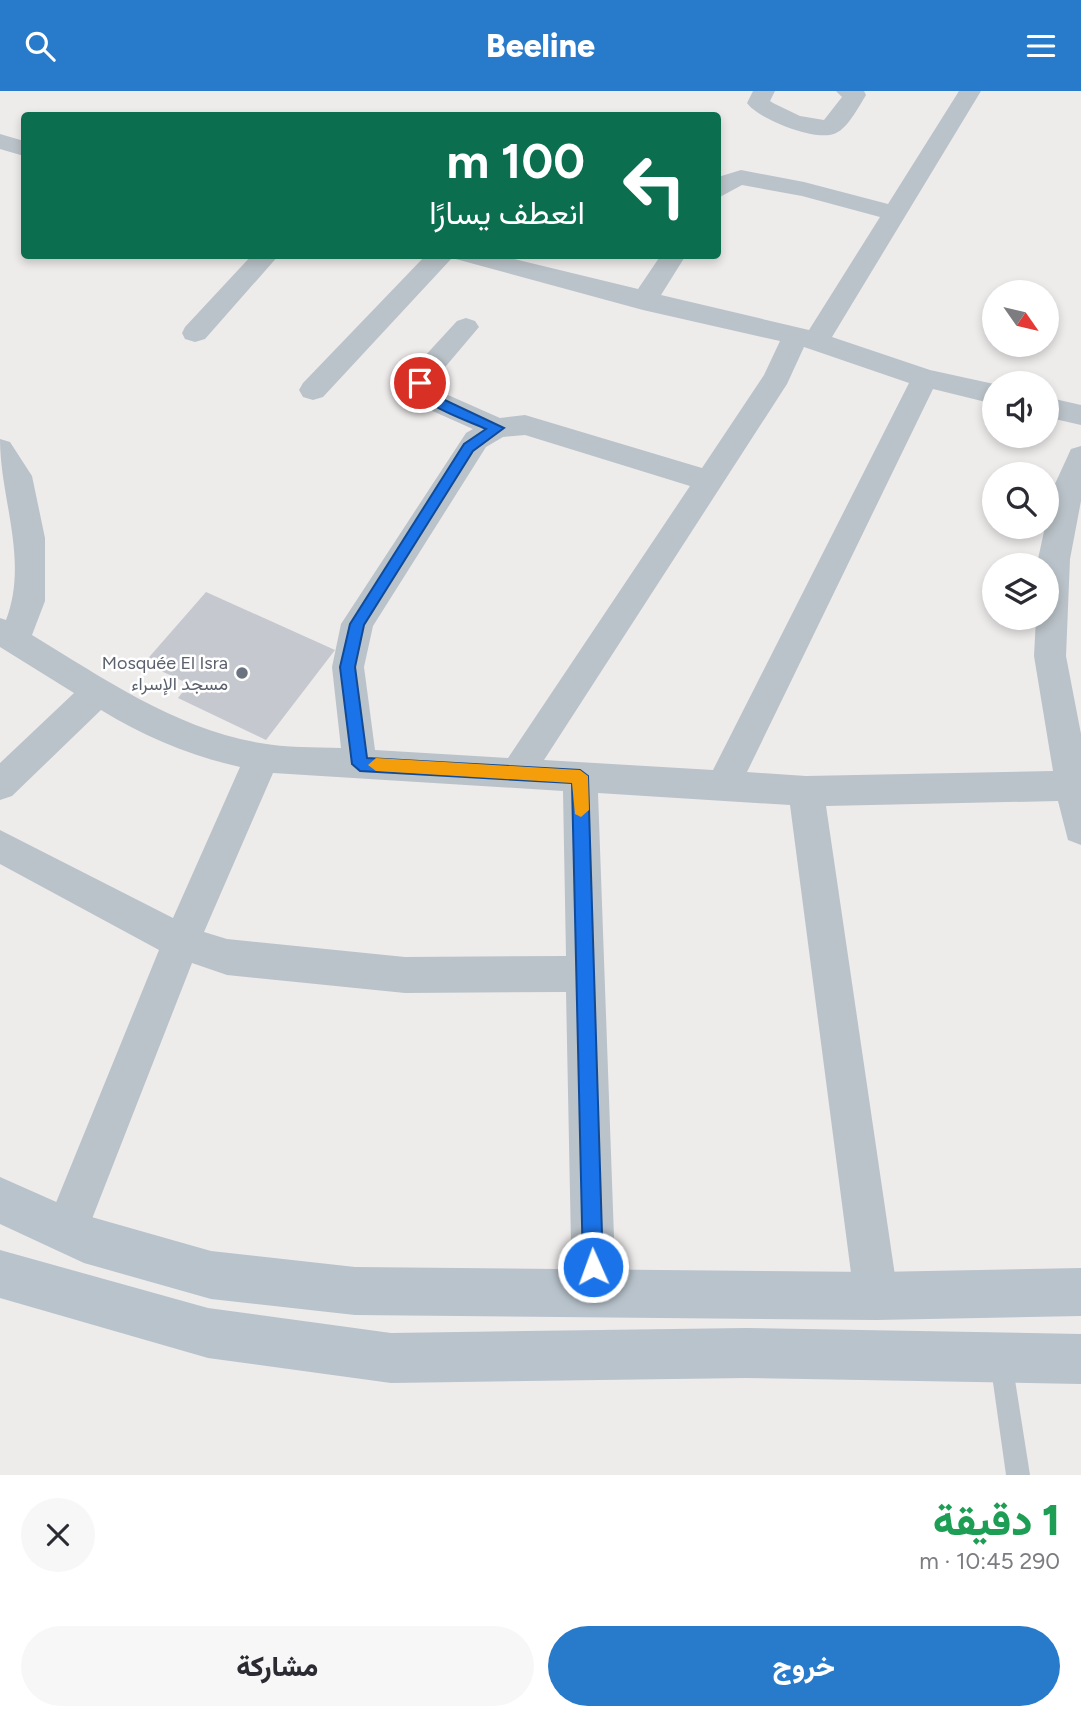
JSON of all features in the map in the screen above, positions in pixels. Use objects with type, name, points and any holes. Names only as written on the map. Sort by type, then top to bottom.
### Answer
[{"type":"main road","points":[[0,1200],[66,1232],[211,1275],[355,1291],[876,1296],[1081,1292]]},
{"type":"main road","points":[[0,1275],[208,1333],[391,1358],[746,1353],[1081,1359]]},
{"type":"street","points":[[764,91],[758,103],[767,111],[818,127],[830,128],[855,95],[847,91]]},
{"type":"street","points":[[517,773],[777,377],[895,212],[970,91]]},
{"type":"street","points":[[0,141],[21,148]]},
{"type":"street","points":[[721,188],[726,182],[741,177],[804,189],[895,212]]},
{"type":"street","points":[[195,333],[263,259]]},
{"type":"street","points":[[313,390],[437,259]]},
{"type":"street","points":[[479,259],[806,339],[925,378],[982,391]]},
{"type":"street","points":[[643,301],[671,259]]},
{"type":"street","points":[[466,327],[422,377],[420,388],[429,398],[497,428]]},
{"type":"street","points":[[723,785],[925,378]]},
{"type":"street","points":[[1059,410],[1081,415]]},
{"type":"street","points":[[360,764],[348,667],[357,624],[468,447],[476,440],[497,428],[525,425],[708,481]]},
{"type":"street","points":[[0,449],[17,476],[30,538],[29,601],[7,635],[149,722],[211,746],[262,758],[806,791],[1077,784]]},
{"type":"street","points":[[1081,456],[1069,485],[1054,559],[1050,656],[1077,784],[1081,829]]},
{"type":"street","points":[[0,785],[99,691]]},
{"type":"street","points":[[66,1232],[181,942],[262,758]]},
{"type":"street","points":[[580,776],[594,1293]]},
{"type":"street","points":[[806,791],[876,1296]]},
{"type":"street","points":[[0,846],[181,942],[227,957],[405,975],[585,974]]},
{"type":"lane","points":[[1001,1358],[1018,1475]]},
{"type":"building","name":"Mosquée El Isra مسجد الإسراء","points":[[206,592],[335,650],[266,740],[178,698],[189,684],[144,663]]},
{"type":"slow traffic","points":[[376,765],[580,776],[581,810]]},
{"type":"place","name":"Mosquée El Isra مسجد الإسراء","points":[[242,673]]},
{"type":"route","points":[[420,383],[420,388],[429,398],[497,428],[468,447],[357,624],[348,667],[360,764],[580,776],[593,1267]]}]
